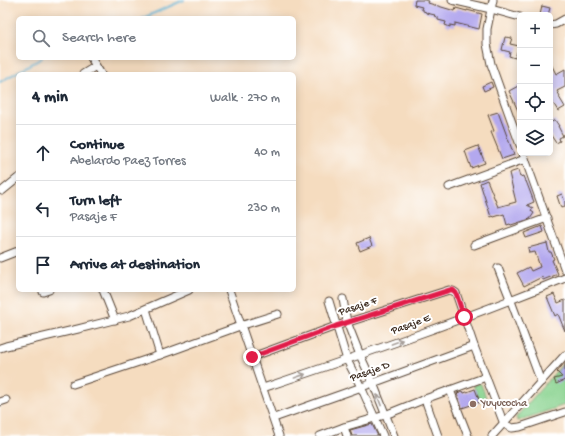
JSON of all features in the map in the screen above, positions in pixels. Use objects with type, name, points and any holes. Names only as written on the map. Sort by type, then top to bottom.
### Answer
[{"type":"street","points":[[452,0],[517,16]]},
{"type":"street","points":[[493,0],[487,29],[487,44],[491,64],[517,137]]},
{"type":"street","points":[[553,24],[565,19]]},
{"type":"street","points":[[92,60],[100,72]]},
{"type":"street","points":[[87,72],[96,66]]},
{"type":"street","points":[[449,187],[524,156],[565,270]]},
{"type":"street","points":[[2,191],[16,180]]},
{"type":"street","points":[[474,245],[547,218]]},
{"type":"street","points":[[0,258],[16,252]]},
{"type":"street","points":[[498,268],[541,382]]},
{"type":"street","name":"Pasaje E","points":[[263,388],[347,360],[511,301],[565,278]]},
{"type":"street","name":"Pasaje F","points":[[252,357],[347,322],[450,290],[453,290],[456,293],[464,317]]},
{"type":"street","points":[[104,292],[114,320]]},
{"type":"street","points":[[0,348],[129,316],[185,292]]},
{"type":"street","points":[[230,292],[240,326],[274,418],[279,436]]},
{"type":"street","points":[[343,299],[347,322],[394,436]]},
{"type":"street","points":[[329,301],[347,360],[383,436]]},
{"type":"street","points":[[146,309],[160,356]]},
{"type":"street","points":[[73,384],[160,356],[240,326],[278,314]]},
{"type":"street","points":[[464,317],[504,424],[512,428],[520,427],[565,412]]},
{"type":"street","name":"Pasaje D","points":[[274,418],[474,346]]},
{"type":"street","points":[[492,436],[565,355]]},
{"type":"street","points":[[320,436],[385,415],[486,377]]},
{"type":"street","points":[[450,390],[468,436]]},
{"type":"street","points":[[425,399],[438,436]]},
{"type":"street","points":[[344,427],[347,436]]},
{"type":"green space","points":[[565,361],[565,405],[517,421],[516,417]]},
{"type":"green space","points":[[478,383],[481,384],[487,399],[480,402],[473,385]]},
{"type":"building","points":[[415,0],[429,1],[428,3],[455,11],[456,8],[482,14],[479,29],[455,23],[455,26],[450,25],[450,27],[445,25],[446,22],[438,20],[438,17],[434,16],[435,15],[426,13],[423,9],[421,9],[422,7],[414,5]]},
{"type":"building","points":[[542,6],[550,8],[549,12],[541,12]]},
{"type":"building","points":[[505,37],[512,38],[510,44],[517,46],[515,58],[509,56],[510,52],[502,50]]},
{"type":"building","points":[[553,68],[556,74],[565,69],[565,87],[557,91],[565,107],[558,111],[553,103]]},
{"type":"building","points":[[491,82],[493,87],[484,91],[482,86]]},
{"type":"building","points":[[517,87],[517,108],[509,91]]},
{"type":"building","points":[[498,112],[514,155],[502,159],[491,132],[494,131],[488,115]]},
{"type":"building","points":[[555,120],[563,136],[559,138],[560,141],[556,143],[553,138],[553,121]]},
{"type":"building","points":[[478,146],[485,163],[471,168],[465,151]]},
{"type":"building","points":[[518,170],[520,177],[523,176],[526,181],[534,202],[527,205],[533,208],[531,211],[534,213],[530,219],[507,225],[504,214],[491,217],[480,183],[487,180],[498,207],[516,202],[509,173]]},
{"type":"building","points":[[562,194],[565,206],[561,208],[557,196]]},
{"type":"building","points":[[542,226],[544,232],[526,238],[524,233]]},
{"type":"building","points":[[369,238],[372,246],[360,251],[357,243]]},
{"type":"building","points":[[547,243],[549,252],[551,252],[554,259],[552,260],[558,274],[543,280],[542,277],[524,286],[517,273],[529,267],[531,271],[540,267],[535,252],[529,253],[528,248]]},
{"type":"building","points":[[554,294],[558,303],[565,300],[565,331],[558,314],[555,316],[547,297]]},
{"type":"building","points":[[565,362],[565,380],[556,384],[554,379],[562,377],[557,372]]},
{"type":"building","points":[[475,389],[480,402],[462,408],[457,393],[463,391],[464,393]]},
{"type":"building","points":[[372,424],[378,436],[352,436],[350,430]]},
{"type":"waterway","points":[[148,16],[184,0]]},
{"type":"waterway","points":[[18,72],[38,60]]},
{"type":"waterway","points":[[0,82],[16,73]]},
{"type":"place","name":"Yuyucocha","points":[[473,404]]},
{"type":"route","points":[[252,357],[336,326],[450,290],[453,290],[456,293],[464,317]]}]
